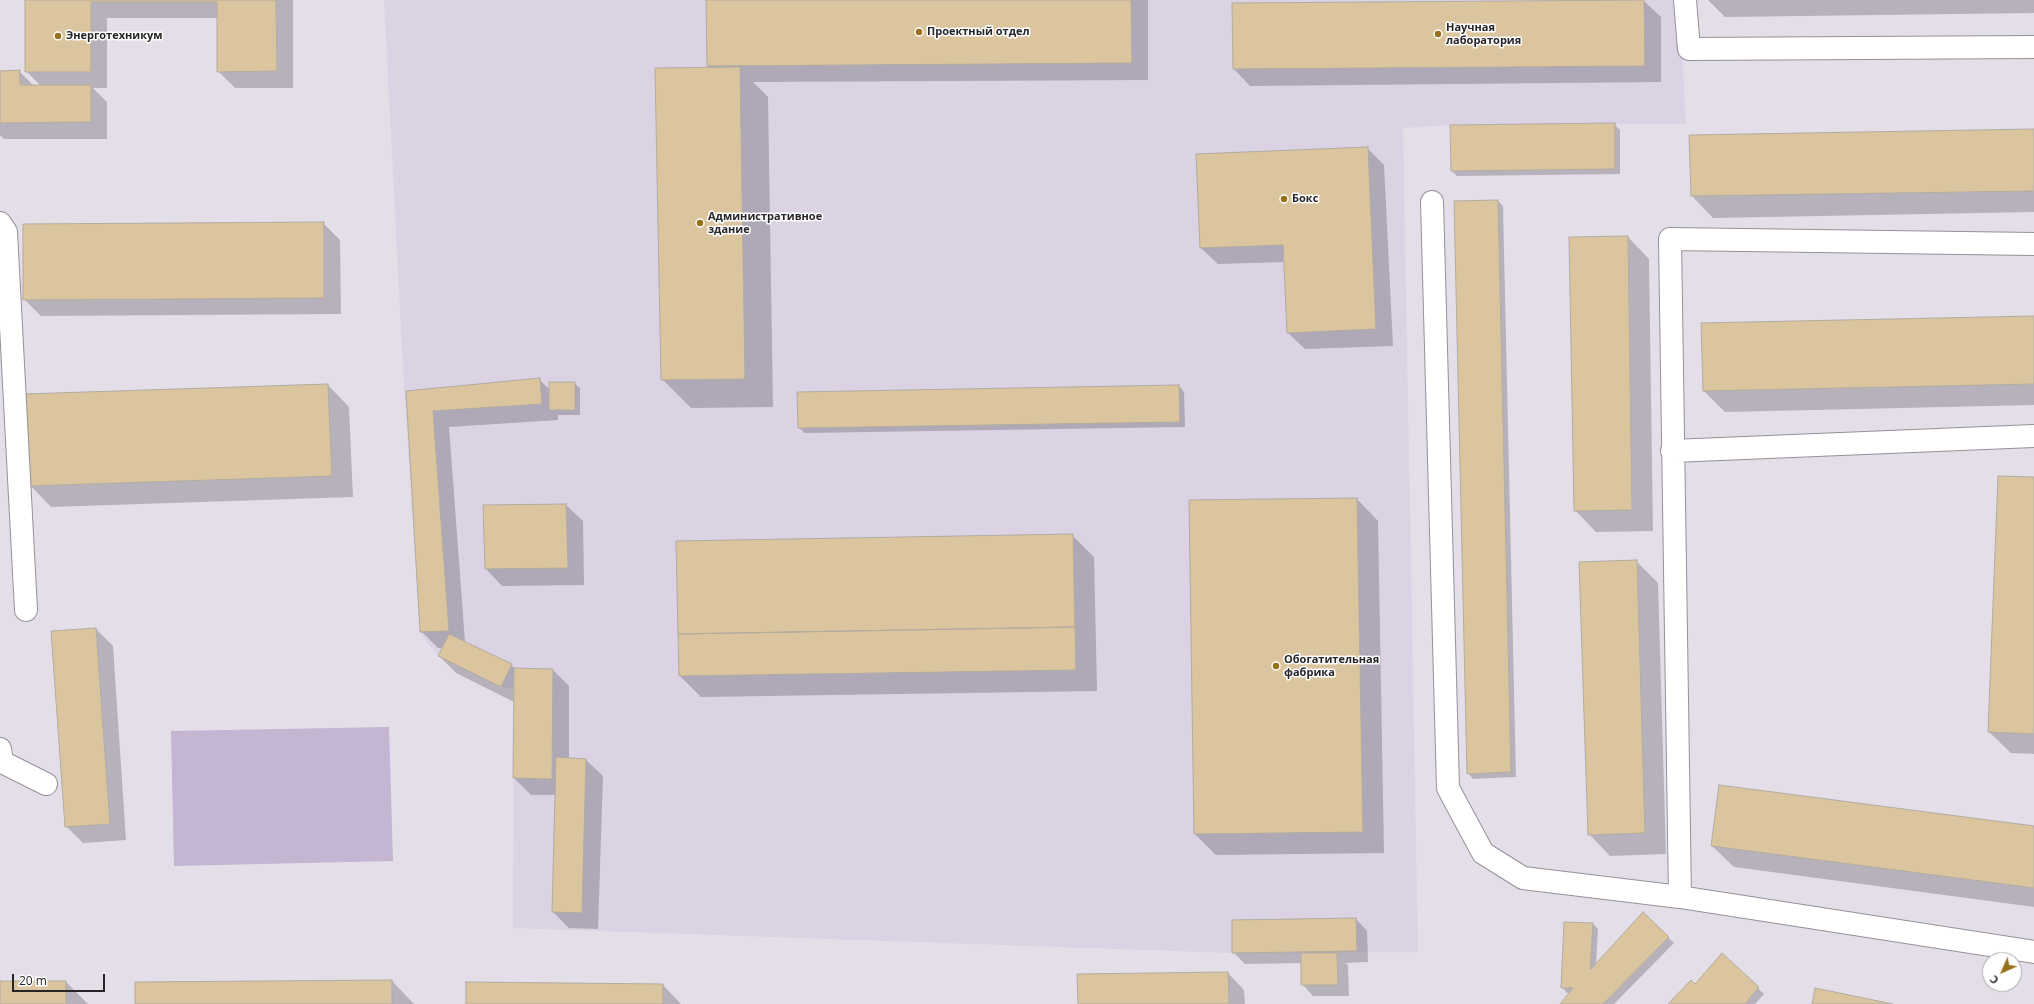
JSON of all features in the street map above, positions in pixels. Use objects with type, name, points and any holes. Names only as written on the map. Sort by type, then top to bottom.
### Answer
[{"type":"street","points":[[1685,0],[1689,49],[2034,47]]},
{"type":"street","points":[[1432,202],[1448,788],[1483,853],[1523,878],[1680,896],[2034,952]]},
{"type":"street","points":[[0,223],[6,232],[26,610]]},
{"type":"street","points":[[1680,896],[1672,451],[1670,239],[2034,244]]},
{"type":"street","points":[[1672,451],[2034,436]]},
{"type":"street","points":[[0,749],[2,762],[46,784]]},
{"type":"shaded area","points":[[384,0],[1679,0],[1686,124],[1450,125],[1403,128],[1418,952],[1232,953],[513,928],[514,688],[501,687],[438,656],[420,633],[404,387]]},
{"type":"shaded area","points":[[389,727],[393,861],[174,866],[171,731]]},
{"type":"building","name":"Энерготехникум","points":[[25,0],[276,0],[277,71],[217,72],[217,2],[91,2],[91,72],[25,72]]},
{"type":"building","name":"Проектный отдел","points":[[706,0],[1131,0],[1132,63],[707,66]]},
{"type":"building","name":"Научная лаборатория","points":[[1644,0],[1645,66],[1233,69],[1232,3]]},
{"type":"building","name":"Административное здание","points":[[740,67],[745,379],[661,380],[655,68]]},
{"type":"building","points":[[20,70],[20,85],[91,85],[91,122],[0,123],[0,71]]},
{"type":"building","points":[[1615,123],[1615,169],[1451,171],[1450,125]]},
{"type":"building","points":[[2034,129],[2034,191],[1691,196],[1689,135]]},
{"type":"building","name":"Бокс","points":[[1368,147],[1376,329],[1287,333],[1283,245],[1200,248],[1196,154]]},
{"type":"building","points":[[1498,200],[1511,772],[1467,774],[1454,201]]},
{"type":"building","points":[[324,222],[324,298],[23,300],[23,224]]},
{"type":"building","points":[[1628,236],[1632,510],[1574,511],[1569,237]]},
{"type":"building","points":[[2034,316],[2034,384],[1703,391],[1701,323]]},
{"type":"building","points":[[540,378],[542,404],[433,411],[449,631],[420,632],[406,391]]},
{"type":"building","points":[[549,382],[575,382],[575,410],[549,410]]},
{"type":"building","points":[[328,384],[332,476],[29,486],[25,394]]},
{"type":"building","points":[[1179,385],[1180,422],[798,428],[797,392]]},
{"type":"building","points":[[1998,476],[2034,477],[2034,734],[1988,732]]},
{"type":"building","name":"Обогатительная фабрика","points":[[1357,498],[1363,832],[1194,834],[1189,500]]},
{"type":"building","points":[[566,504],[568,568],[485,569],[483,505]]},
{"type":"building","points":[[1073,534],[1075,627],[678,634],[676,541]]},
{"type":"building","points":[[1637,560],[1645,833],[1588,835],[1579,562]]},
{"type":"building","points":[[1075,627],[1076,670],[679,676],[678,634]]},
{"type":"building","points":[[96,628],[110,824],[65,827],[51,631]]},
{"type":"building","points":[[449,634],[512,664],[501,687],[438,656]]},
{"type":"building","points":[[514,668],[553,669],[552,779],[513,778]]},
{"type":"building","points":[[556,757],[586,759],[582,913],[552,912]]},
{"type":"building","points":[[1719,785],[2034,826],[2034,888],[1711,846]]},
{"type":"building","points":[[1643,912],[1669,937],[1603,1004],[1560,1004],[1573,988],[1561,988],[1564,922],[1593,923],[1590,970]]},
{"type":"building","points":[[1356,918],[1357,951],[1232,953],[1232,920]]},
{"type":"building","points":[[1301,953],[1337,953],[1338,985],[1301,985]]},
{"type":"building","points":[[1722,953],[1759,987],[1745,1004],[1668,1004],[1691,980],[1695,984]]},
{"type":"building","points":[[1228,972],[1229,1004],[1078,1004],[1077,974]]},
{"type":"building","points":[[392,980],[392,1004],[135,1004],[135,982]]},
{"type":"building","points":[[0,981],[66,981],[66,1004],[0,1004]]},
{"type":"building","points":[[466,982],[663,984],[663,1004],[466,1004]]},
{"type":"building","points":[[1815,988],[1893,1004],[1812,1004]]},
{"type":"place","name":"Проектный отдел","points":[[919,32]]},
{"type":"place","name":"Научная лаборатория","points":[[1438,34]]},
{"type":"place","name":"Энерготехникум","points":[[58,36]]},
{"type":"place","name":"Бокс","points":[[1284,199]]},
{"type":"place","name":"Административное здание","points":[[700,223]]},
{"type":"place","name":"Обогатительная фабрика","points":[[1276,666]]}]
